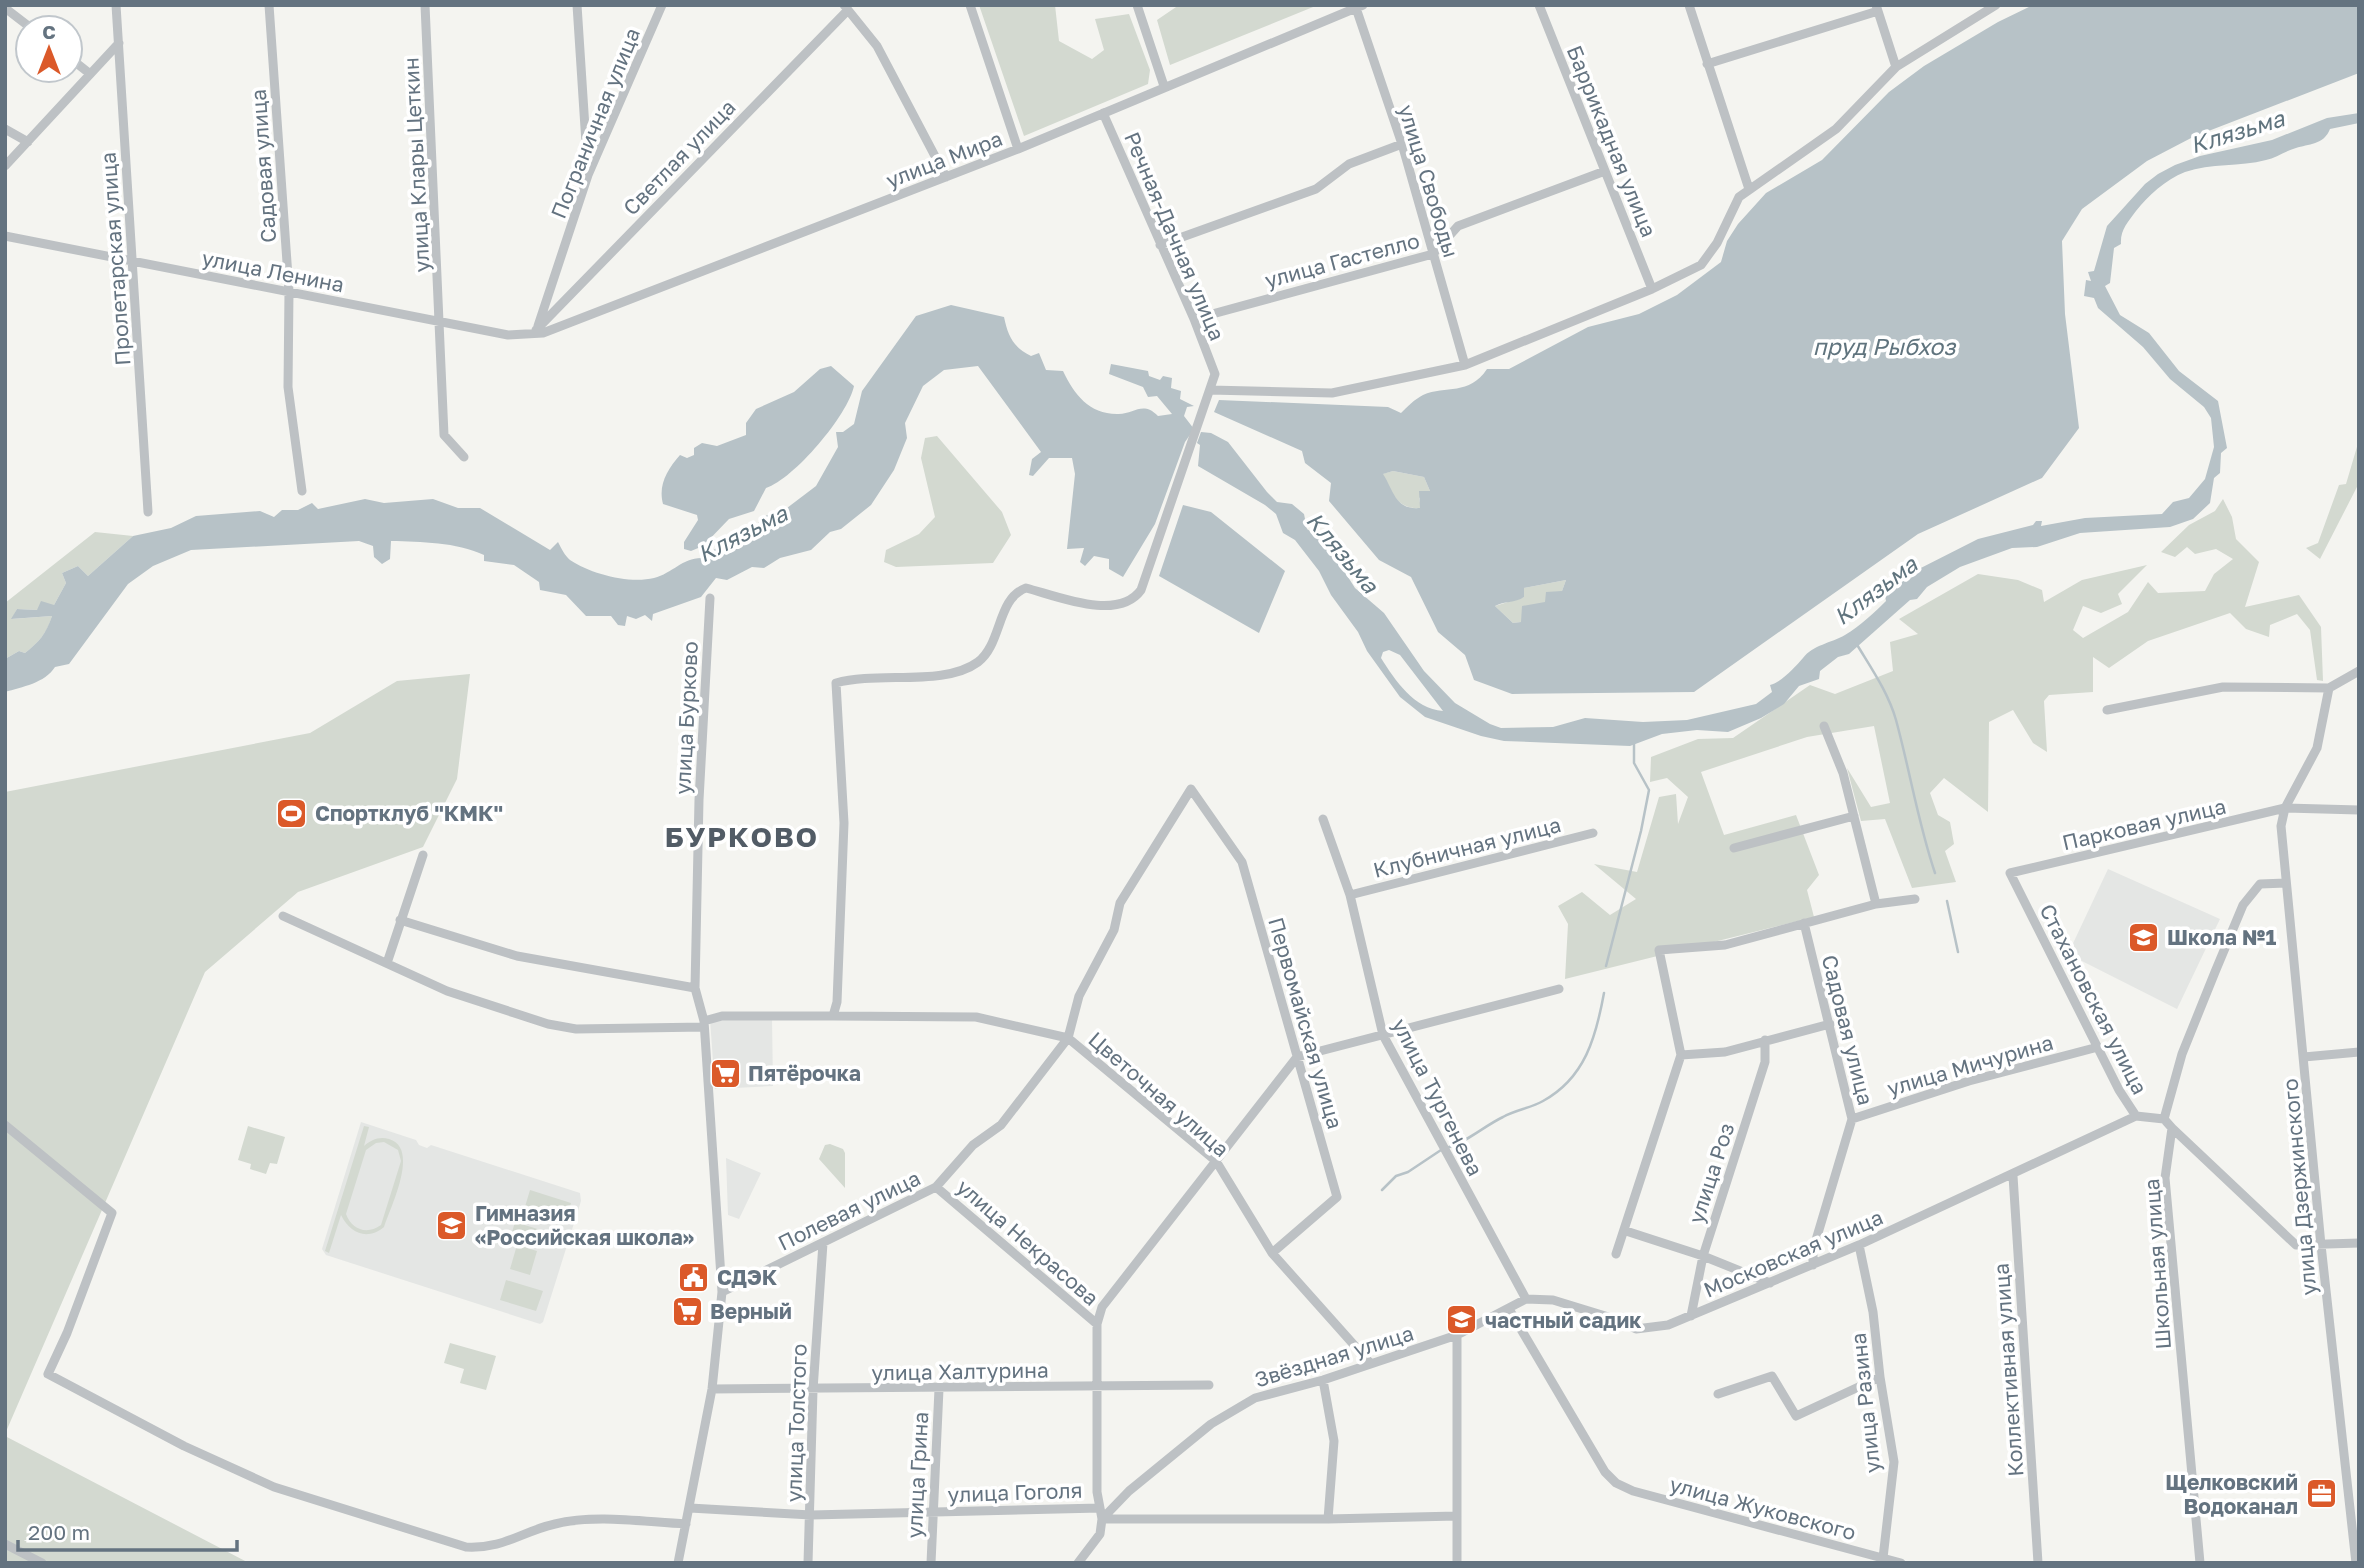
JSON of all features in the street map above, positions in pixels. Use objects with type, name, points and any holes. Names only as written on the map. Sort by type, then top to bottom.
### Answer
[{"type":"street","name":"Пролетарская улица","points":[[116,5],[148,512]]},
{"type":"street","name":"Садовая улица","points":[[269,5],[289,291],[288,387],[302,491]]},
{"type":"street","name":"улица Клары Цеткин","points":[[425,5],[444,435],[464,457]]},
{"type":"street","points":[[577,5],[588,175]]},
{"type":"street","name":"Пограничная улица","points":[[535,332],[588,175],[662,5]]},
{"type":"street","points":[[970,5],[1018,149]]},
{"type":"street","points":[[1136,5],[1164,86]]},
{"type":"street","name":"Баррикадная улица","points":[[1539,5],[1652,289]]},
{"type":"street","points":[[1689,5],[1749,189]]},
{"type":"street","points":[[283,916],[480,1004],[564,1027],[704,1024],[722,1016],[834,1016],[837,1002],[844,823],[836,682],[859,676],[957,674],[980,660],[996,638],[1012,595],[1026,588],[1092,604],[1117,605],[1134,599],[1140,590],[1210,390],[1332,393],[1465,365],[1652,289],[1701,265],[1717,243],[1739,197],[1836,128],[1896,67],[1996,5]]},
{"type":"street","points":[[846,7],[877,46],[946,177]]},
{"type":"street","name":"Светлая улица","points":[[535,332],[846,7]]},
{"type":"street","name":"улица Мира","points":[[535,332],[552,332],[1018,149],[1340,10],[1360,7]]},
{"type":"street","name":"улица Свободы","points":[[1360,7],[1465,365]]},
{"type":"street","points":[[1707,64],[1877,8],[1896,67]]},
{"type":"street","points":[[5,166],[119,43]]},
{"type":"street","points":[[84,69],[89,73]]},
{"type":"street","name":"Речная-Дачная улица","points":[[1103,113],[1194,319],[1214,374],[1210,390]]},
{"type":"street","points":[[5,130],[28,142]]},
{"type":"street","points":[[1160,245],[1316,189],[1349,164],[1402,144]]},
{"type":"street","name":"улица Гастелло","points":[[1194,319],[1433,254],[1458,226],[1605,171]]},
{"type":"street","name":"улица Ленина","points":[[5,236],[441,323],[508,335],[535,332]]},
{"type":"street","name":"улица Бурково","points":[[704,1024],[695,988],[699,800],[710,598]]},
{"type":"street","points":[[2107,710],[2222,687],[2329,688],[2359,671]]},
{"type":"street","points":[[2329,688],[2317,748],[2285,808],[2359,810]]},
{"type":"street","points":[[1824,726],[1843,772],[1876,904]]},
{"type":"street","name":"Полевая улица","points":[[722,1292],[936,1187],[973,1145],[1001,1125],[1069,1038],[1079,996],[1114,930],[1120,903],[1191,789]]},
{"type":"street","name":"Первомайская улица","points":[[1191,789],[1242,862],[1337,1197],[1272,1253]]},
{"type":"street","name":"Парковая улица","points":[[2010,873],[2285,808]]},
{"type":"street","name":"улица Дзержинского","points":[[2285,808],[2281,826],[2286,883],[2321,1245],[2354,1510],[2356,1563]]},
{"type":"street","points":[[1734,848],[1854,816]]},
{"type":"street","name":"улица Тургенева","points":[[1323,819],[1350,895],[1383,1035],[1526,1299]]},
{"type":"street","name":"Клубничная улица","points":[[1350,895],[1593,832]]},
{"type":"street","points":[[387,963],[423,855]]},
{"type":"street","name":"Стахановская улица","points":[[2010,873],[2136,1116],[2164,1119]]},
{"type":"street","points":[[2286,883],[2260,884],[2243,905],[2182,1054],[2164,1119],[2296,1245],[2359,1243]]},
{"type":"street","points":[[1616,1254],[1626,1231],[1681,1055],[1659,950],[1725,945],[1876,904],[1915,899]]},
{"type":"street","points":[[400,920],[517,956],[695,988]]},
{"type":"street","name":"Садовая улица","points":[[1804,923],[1852,1119],[1813,1250],[1813,1265]]},
{"type":"street","points":[[1100,1508],[1097,1492],[1097,1324],[1102,1307],[1297,1058],[1559,989]]},
{"type":"street","name":"Цветочная улица","points":[[834,1016],[976,1017],[1069,1038],[1216,1161],[1272,1253],[1371,1364]]},
{"type":"street","points":[[678,1563],[712,1389],[722,1292],[704,1024]]},
{"type":"street","points":[[1681,1055],[1725,1052],[1830,1024]]},
{"type":"street","name":"улица Роз","points":[[1691,1316],[1703,1256],[1765,1062],[1765,1040]]},
{"type":"street","name":"улица Мичурина","points":[[1852,1119],[1969,1081],[2098,1047]]},
{"type":"street","points":[[2304,1057],[2359,1052]]},
{"type":"street","name":"Московская улица","points":[[1526,1299],[1553,1300],[1615,1319],[1636,1329],[1653,1330],[1859,1245],[2013,1176],[2136,1116]]},
{"type":"street","points":[[5,1125],[112,1213],[67,1333],[48,1374],[184,1446],[274,1487],[466,1547],[489,1548],[553,1524],[577,1520],[686,1524]]},
{"type":"street","name":"Школьная улица","points":[[2172,1128],[2165,1178],[2200,1563]]},
{"type":"street","name":"Коллективная улица","points":[[2013,1176],[2038,1563]]},
{"type":"street","name":"улица Некрасова","points":[[936,1187],[1097,1324]]},
{"type":"street","points":[[1626,1231],[1703,1256],[1770,1283]]},
{"type":"street","name":"улица Толстого","points":[[808,1563],[813,1390],[823,1243]]},
{"type":"street","name":"улица Разина","points":[[1859,1245],[1873,1312],[1894,1462],[1883,1558]]},
{"type":"street","points":[[1457,1563],[1457,1335],[1526,1299]]},
{"type":"street","name":"улица Жуковского","points":[[1509,1309],[1605,1472],[1616,1483],[1633,1491],[1901,1563]]},
{"type":"street","name":"Звёздная улица","points":[[1078,1563],[1100,1534],[1102,1519],[1129,1491],[1211,1424],[1255,1398],[1323,1380],[1457,1335]]},
{"type":"street","points":[[1718,1394],[1772,1376],[1796,1416],[1880,1377]]},
{"type":"street","points":[[1323,1380],[1334,1441],[1328,1519]]},
{"type":"street","name":"улица Халтурина","points":[[712,1389],[1209,1385]]},
{"type":"street","name":"улица Грина","points":[[931,1563],[939,1389]]},
{"type":"street","name":"улица Гоголя","points":[[690,1508],[811,1515],[1100,1508],[1102,1519],[1457,1516]]},
{"type":"street","points":[[5,1544],[42,1563]]},
{"type":"shaded area","points":[[979,5],[1055,5],[1059,41],[1092,59],[1104,50],[1095,19],[1129,14],[1150,70],[1148,84],[1024,136]]},
{"type":"shaded area","points":[[1179,5],[1318,5],[1170,65],[1157,20]]},
{"type":"shaded area","points":[[937,436],[1002,512],[1011,535],[993,563],[896,567],[884,562],[886,550],[919,534],[935,517],[921,458],[925,438]]},
{"type":"shaded area","points":[[2359,440],[2359,483],[2320,559],[2306,548],[2318,543],[2339,485],[2346,484]]},
{"type":"shaded area","points":[[1393,471],[1424,477],[1430,491],[1419,498],[1421,508],[1406,506],[1396,499],[1382,474]]},
{"type":"shaded area","points":[[2223,499],[2232,517],[2236,539],[2259,562],[2245,607],[2299,595],[2321,627],[2323,681],[2317,680],[2310,630],[2297,614],[2270,625],[2269,637],[2246,629],[2230,613],[2148,641],[2109,668],[2093,657],[2093,692],[2049,695],[2044,701],[2047,752],[2033,743],[2013,710],[1989,722],[1988,812],[1944,778],[1930,793],[1938,815],[1950,822],[1954,844],[1945,851],[1956,882],[1912,888],[1885,819],[1861,821],[1847,768],[1871,807],[1890,803],[1874,726],[1807,737],[1701,772],[1724,835],[1796,815],[1819,875],[1807,890],[1814,917],[1565,979],[1568,924],[1558,906],[1582,892],[1610,915],[1636,899],[1594,864],[1637,872],[1659,797],[1676,794],[1678,824],[1688,797],[1667,778],[1650,782],[1651,757],[1698,739],[1733,738],[1810,685],[1835,694],[1893,671],[1890,642],[1918,634],[1899,619],[1978,574],[2018,580],[2042,590],[2044,602],[2082,580],[2147,565],[2118,594],[2122,604],[2101,613],[2083,606],[2073,630],[2083,638],[2128,612],[2148,582],[2158,593],[2205,591],[2214,574],[2233,559],[2216,549],[2195,554],[2187,547],[2175,557],[2161,552],[2189,525],[2215,511]]},
{"type":"shaded area","points":[[95,532],[133,536],[88,576],[78,566],[62,573],[66,583],[54,605],[37,610],[17,609],[12,619],[52,616],[45,632],[34,645],[25,653],[19,651],[5,659],[5,603]]},
{"type":"shaded area","points":[[1566,580],[1562,591],[1522,622],[1513,623],[1495,606],[1524,597],[1524,588]]},
{"type":"shaded area","points":[[470,674],[457,779],[423,847],[298,892],[205,972],[5,1434],[5,792],[310,733],[397,681]]},
{"type":"shaded area","name":"Школа №1","points":[[2108,869],[2220,919],[2177,1009],[2068,954]]},
{"type":"shaded area","points":[[772,1018],[773,1086],[715,1089],[710,1019]]},
{"type":"shaded area","name":"Гимназия «Российская школа»","points":[[361,1122],[416,1140],[419,1145],[427,1148],[431,1145],[580,1193],[581,1201],[543,1322],[540,1324],[326,1255],[322,1249]]},
{"type":"shaded area","points":[[248,1126],[285,1137],[277,1164],[270,1163],[266,1174],[250,1169],[251,1164],[238,1160]]},
{"type":"shaded area","points":[[364,1126],[369,1127],[364,1146],[375,1139],[385,1138],[398,1145],[402,1154],[401,1178],[392,1206],[384,1227],[371,1234],[354,1230],[341,1215],[329,1253],[325,1251]],"holes":[[[384,1142],[398,1150],[401,1161],[381,1225],[370,1230],[356,1227],[346,1214],[366,1150],[376,1143]]]},
{"type":"shaded area","points":[[825,1145],[843,1149],[845,1153],[845,1188],[819,1159]]},
{"type":"shaded area","points":[[726,1158],[761,1173],[739,1219],[728,1215]]},
{"type":"shaded area","points":[[530,1190],[571,1203],[565,1223],[524,1210]]},
{"type":"shaded area","points":[[515,1222],[544,1231],[539,1247],[510,1239]]},
{"type":"shaded area","points":[[517,1245],[537,1251],[530,1275],[510,1269]]},
{"type":"shaded area","points":[[506,1280],[543,1291],[536,1311],[500,1300]]},
{"type":"shaded area","points":[[450,1343],[496,1356],[486,1390],[460,1383],[464,1369],[444,1363]]},
{"type":"shaded area","points":[[5,1436],[249,1563],[5,1563]]},
{"type":"water","name":"пруд Рыбхоз","points":[[2033,5],[2359,5],[2359,73],[2193,137],[2147,161],[2082,209],[2062,241],[2065,314],[2079,428],[2042,478],[1918,534],[1694,692],[1512,694],[1474,680],[1465,655],[1438,632],[1411,577],[1379,560],[1329,501],[1331,483],[1305,463],[1302,451],[1214,412],[1219,400],[1388,407],[1401,413],[1423,395],[1473,383],[1487,369],[1509,369],[1588,327],[1639,314],[1677,295],[1721,262],[1727,241],[1738,224],[1766,193],[1822,160],[1889,92],[1924,66],[1998,22]],"holes":[[[1393,471],[1424,477],[1430,491],[1419,491],[1420,508],[1405,506],[1396,498],[1383,474]],[[1566,580],[1562,591],[1546,592],[1545,602],[1522,606],[1521,622],[1513,623],[1495,606],[1524,597],[1524,588]]]},
{"type":"water","points":[[2359,113],[2359,123],[2330,129],[2320,141],[2270,159],[2205,167],[2178,175],[2158,188],[2141,205],[2125,226],[2121,244],[2114,248],[2110,283],[2105,286],[2120,315],[2149,333],[2179,371],[2218,401],[2227,448],[2221,453],[2220,473],[2214,478],[2210,503],[2193,519],[2170,527],[2080,533],[2037,547],[2012,548],[1960,567],[1927,587],[1917,599],[1910,600],[1849,654],[1838,657],[1820,671],[1819,679],[1799,686],[1784,704],[1761,718],[1728,732],[1697,730],[1662,734],[1630,746],[1504,741],[1425,717],[1400,697],[1331,595],[1319,571],[1295,540],[1283,533],[1276,514],[1198,466],[1200,445],[1197,443],[1201,432],[1211,433],[1228,442],[1277,502],[1292,504],[1304,514],[1307,529],[1325,541],[1355,588],[1384,613],[1424,671],[1455,703],[1490,724],[1501,728],[1553,727],[1585,718],[1643,722],[1687,720],[1756,704],[1772,692],[1770,685],[1784,677],[1807,654],[1845,635],[1867,619],[1886,601],[1885,596],[1893,591],[1894,586],[1906,579],[1907,575],[1978,539],[2033,525],[2036,521],[2042,521],[2041,526],[2085,518],[2162,514],[2173,502],[2189,498],[2205,479],[2214,447],[2211,418],[2204,407],[2170,379],[2143,347],[2098,308],[2094,298],[2084,296],[2086,280],[2091,281],[2088,272],[2094,271],[2107,226],[2145,184],[2158,174],[2200,156],[2272,140],[2327,118]],"holes":[[[1389,650],[1400,655],[1443,711],[1423,705],[1414,699],[1399,684],[1381,658],[1383,652]]]},
{"type":"water","points":[[951,305],[1004,317],[1016,345],[1031,356],[1039,353],[1046,370],[1063,371],[1078,395],[1098,411],[1123,414],[1147,409],[1158,416],[1172,414],[1157,396],[1148,397],[1143,387],[1109,374],[1111,364],[1148,371],[1149,376],[1160,380],[1163,376],[1172,378],[1171,388],[1181,391],[1180,399],[1194,406],[1187,407],[1184,416],[1194,429],[1185,442],[1155,524],[1123,577],[1109,569],[1109,559],[1094,556],[1085,566],[1080,562],[1084,548],[1067,549],[1075,474],[1072,458],[1049,458],[1033,476],[1029,475],[1032,459],[1041,452],[978,366],[944,370],[923,386],[905,423],[907,438],[894,470],[871,505],[841,529],[830,532],[811,550],[780,558],[764,568],[752,567],[727,580],[716,578],[701,597],[653,614],[652,621],[645,615],[636,619],[627,616],[625,626],[618,625],[611,616],[586,616],[566,595],[540,590],[539,582],[514,565],[484,561],[484,555],[450,545],[391,541],[390,559],[382,564],[374,557],[373,546],[359,541],[191,550],[153,566],[128,584],[69,664],[55,667],[33,684],[5,692],[5,659],[19,651],[25,653],[34,645],[45,633],[52,616],[11,619],[17,609],[37,610],[41,601],[54,605],[66,583],[62,573],[78,566],[88,576],[133,536],[171,528],[196,516],[260,511],[274,517],[282,510],[298,510],[312,503],[318,509],[365,499],[384,503],[433,499],[458,508],[480,508],[550,550],[558,542],[570,560],[599,573],[633,580],[661,576],[690,560],[703,558],[727,540],[748,534],[765,516],[787,508],[816,486],[838,447],[836,432],[843,432],[854,424],[862,391],[916,316]]},
{"type":"water","points":[[831,366],[854,386],[842,413],[831,429],[791,472],[766,488],[754,511],[729,519],[703,546],[691,551],[684,549],[684,542],[698,520],[697,515],[663,504],[665,478],[675,461],[680,455],[687,458],[694,455],[694,448],[702,443],[717,446],[746,435],[746,423],[756,409],[794,392],[820,369]]},
{"type":"water","points":[[1183,505],[1211,512],[1285,571],[1259,633],[1159,576]]},
{"type":"waterway","points":[[1856,643],[1879,680],[1893,710],[1935,873]]},
{"type":"waterway","points":[[1606,966],[1649,790],[1634,763],[1634,744]]},
{"type":"waterway","points":[[1947,901],[1958,952]]},
{"type":"waterway","points":[[1446,1148],[1508,1115],[1543,1101],[1569,1081],[1579,1068],[1592,1040],[1604,993]]},
{"type":"waterway","points":[[1382,1190],[1396,1176],[1408,1172],[1441,1150]]},
{"type":"place","name":"Спортклуб \"КМК\"","points":[[292,813]]},
{"type":"place","name":"Школа №1","points":[[2144,937]]},
{"type":"place","name":"Пятёрочка","points":[[725,1073]]},
{"type":"place","name":"Гимназия «Российская школа»","points":[[452,1225]]},
{"type":"place","name":"СДЭК","points":[[694,1277]]},
{"type":"place","name":"Верный","points":[[687,1311]]},
{"type":"place","name":"частный садик","points":[[1462,1320]]},
{"type":"place","name":"Щелковский Водоканал","points":[[2321,1494]]},
{"type":"district","name":"БУРКОВО","points":[[742,836]]},
{"type":"water label","name":"Клязьма","points":[[2237,131]]},
{"type":"water label","name":"Клязьма","points":[[742,533]]},
{"type":"water label","name":"Клязьма","points":[[1343,552]]},
{"type":"water label","name":"Клязьма","points":[[1875,590]]}]
